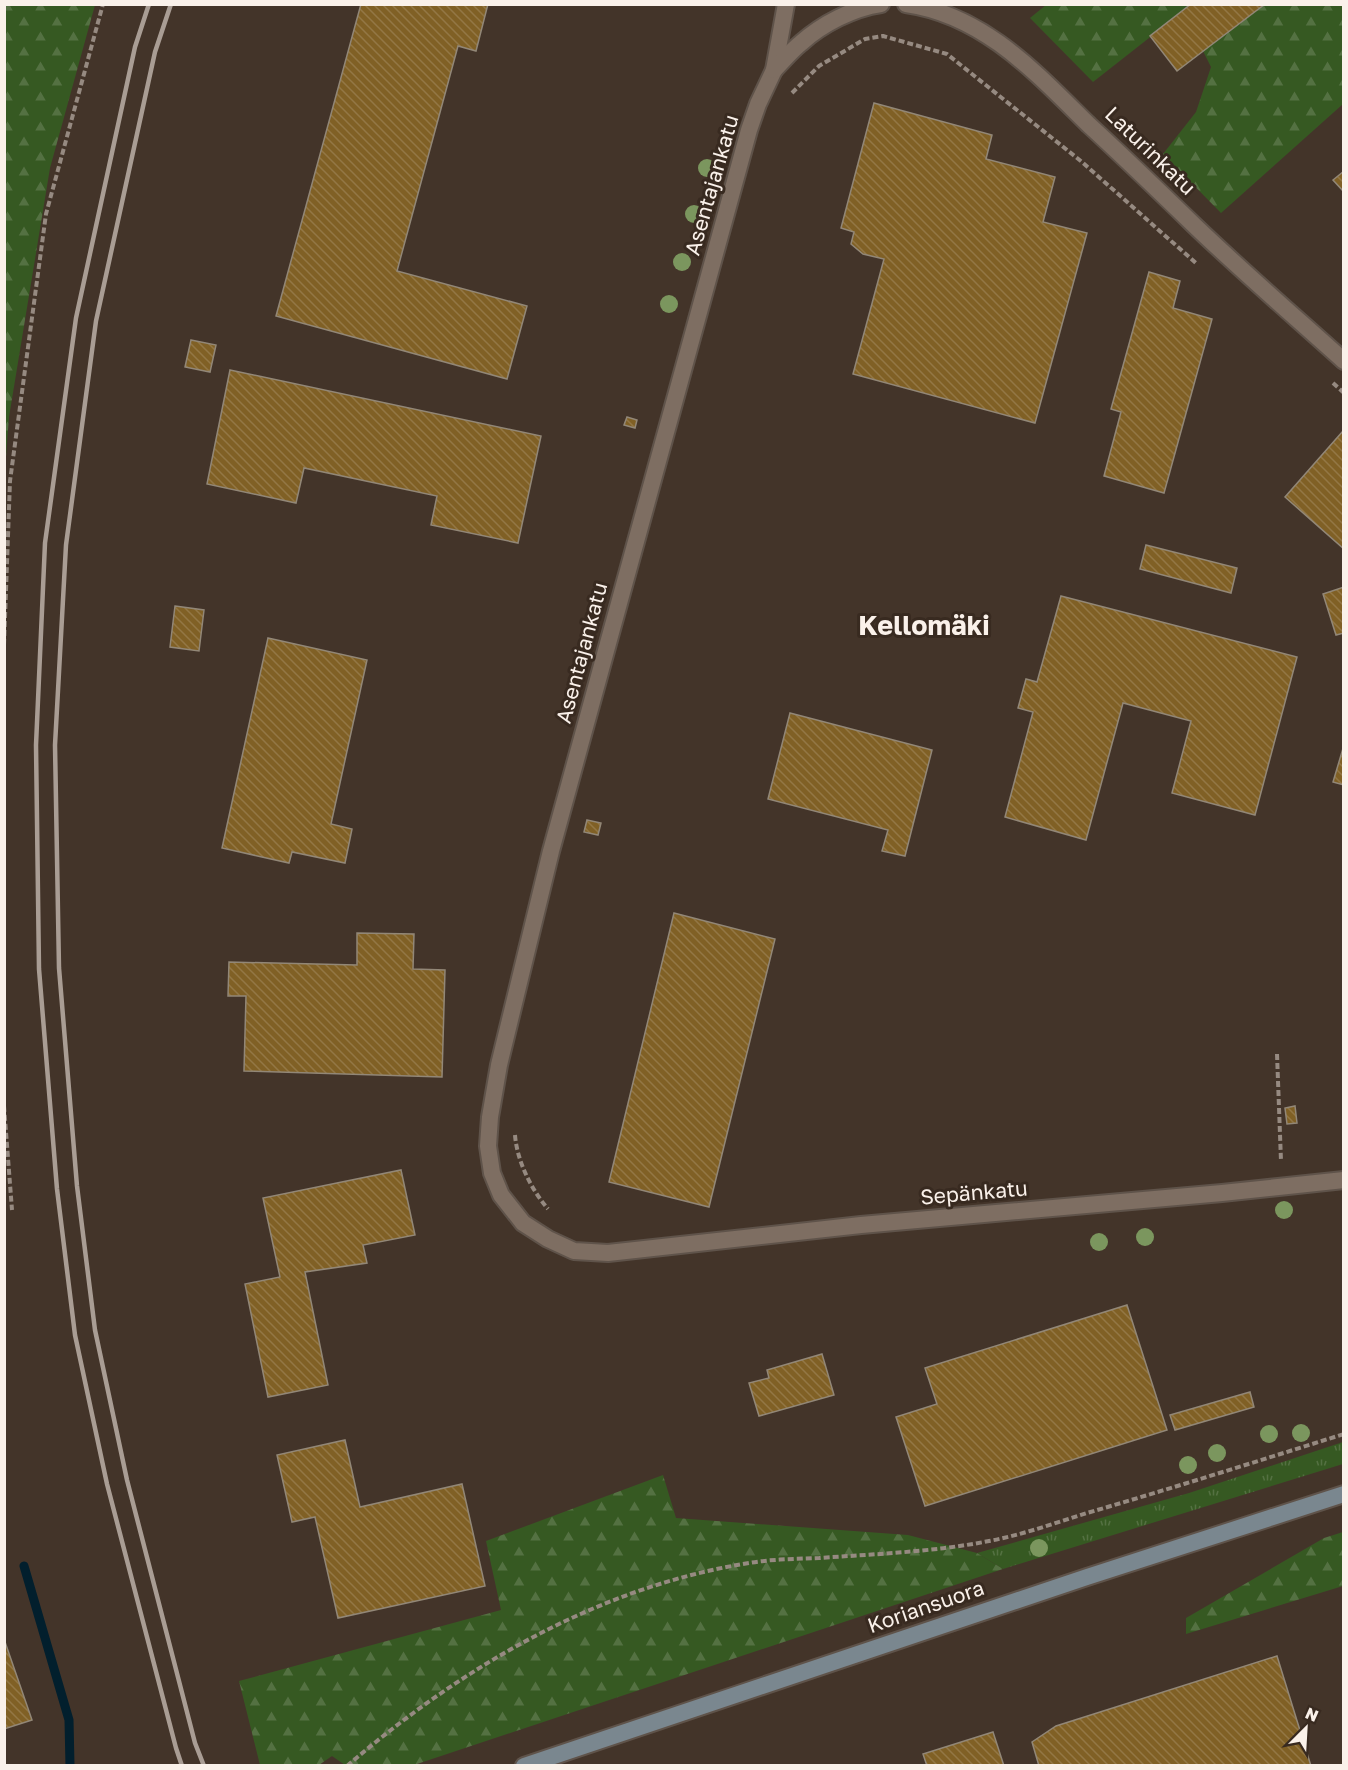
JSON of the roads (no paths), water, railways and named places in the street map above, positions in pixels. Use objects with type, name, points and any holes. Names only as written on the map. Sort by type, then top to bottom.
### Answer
[{"type":"main road","name":"Koriansuora","points":[[524,1766],[1206,1537],[1344,1494]]},
{"type":"street","name":"Asentajankatu","points":[[608,1253],[574,1251],[548,1239],[524,1223],[501,1195],[492,1173],[488,1146],[490,1117],[499,1065],[551,851],[749,130],[774,70],[786,4]]},
{"type":"street","points":[[774,70],[801,42],[833,22],[865,7],[880,4]]},
{"type":"street","name":"Laturinkatu","points":[[906,4],[949,15],[977,29],[1018,56],[1218,248],[1344,361]]},
{"type":"street","name":"Sepänkatu","points":[[608,1253],[861,1225],[1222,1194],[1344,1180]]},
{"type":"waterway","points":[[24,1566],[69,1720],[70,1766]]},
{"type":"railway","points":[[149,4],[135,47],[76,318],[45,543],[36,745],[39,969],[57,1189],[75,1335],[107,1484],[182,1766]]},
{"type":"railway","points":[[171,4],[155,52],[96,321],[66,545],[55,745],[59,968],[77,1186],[95,1330],[127,1480],[195,1743],[204,1766]]},
{"type":"district","name":"Kellomäki","points":[[924,626]]}]
